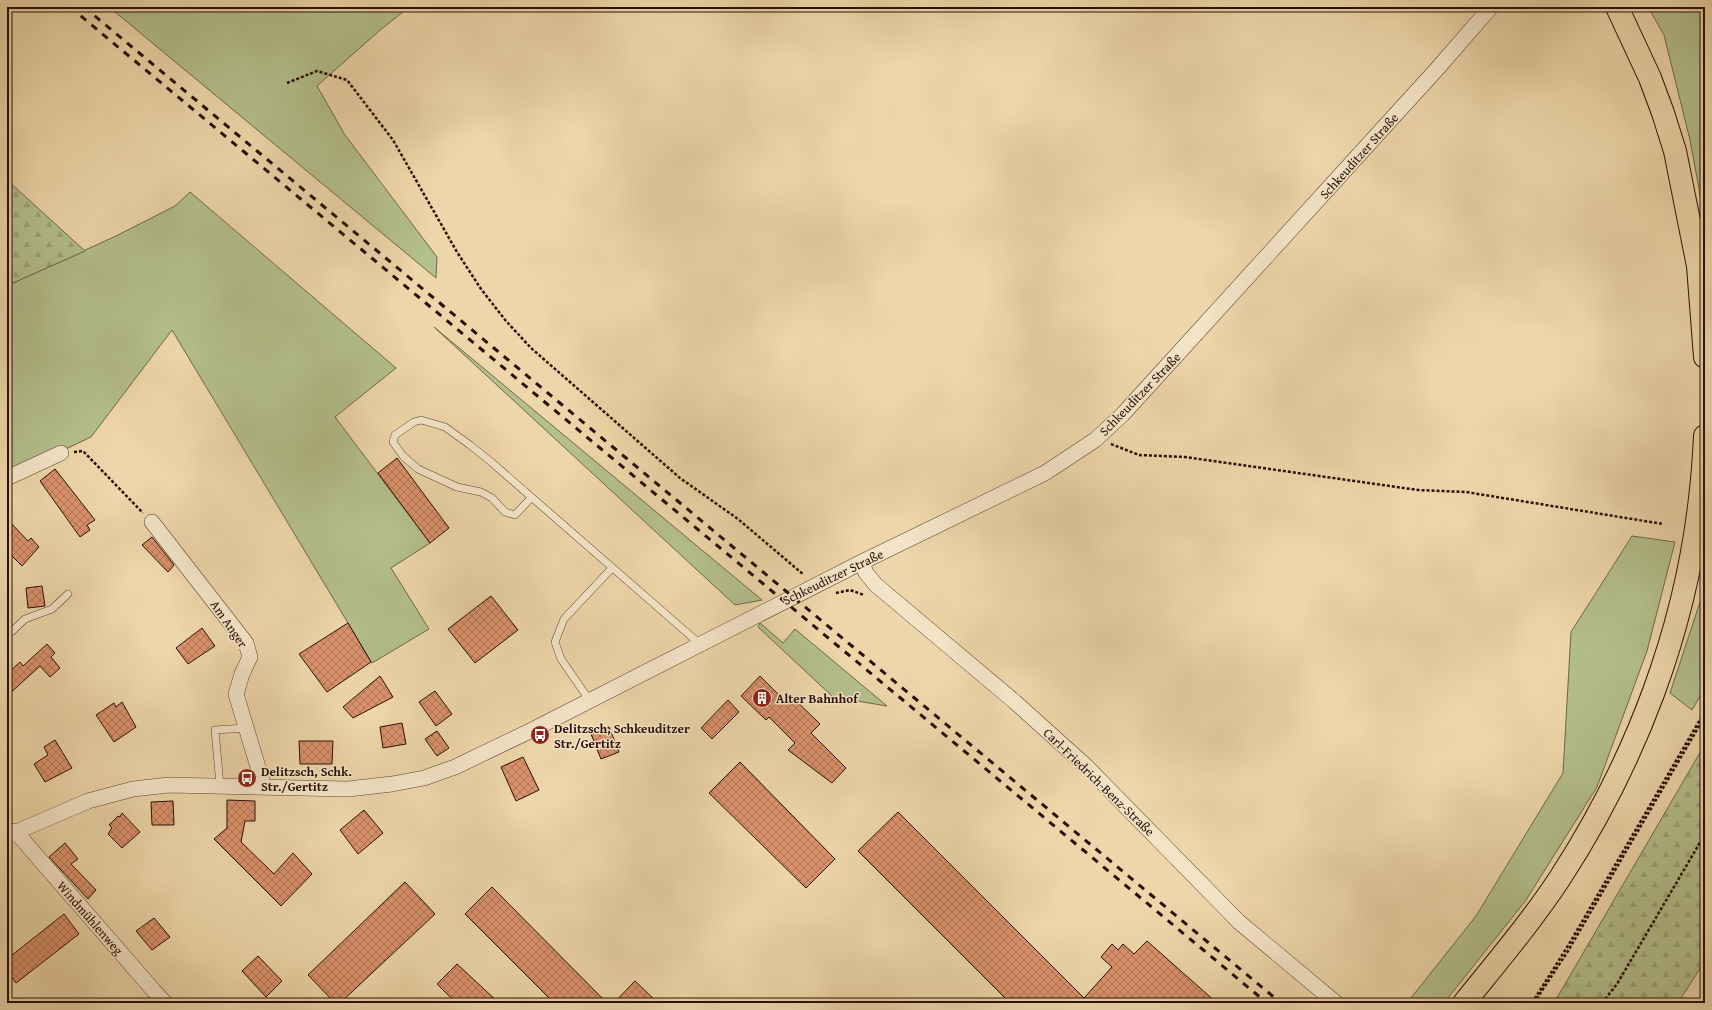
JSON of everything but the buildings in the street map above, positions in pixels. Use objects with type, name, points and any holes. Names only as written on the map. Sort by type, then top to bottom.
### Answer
[{"type":"main road","points":[[1617,7],[1650,78],[1675,151],[1698,266],[1705,357]]},
{"type":"main road","points":[[1464,1003],[1514,942],[1560,878],[1601,809],[1625,763],[1646,713],[1671,640],[1691,559],[1701,490],[1705,436]]},
{"type":"street","name":"Schkeuditzer Straße","points":[[11,834],[88,800],[133,789],[169,784],[348,789],[392,784],[424,778],[480,756],[862,562],[1045,473],[1073,456],[1099,437],[1123,414],[1438,69],[1491,7]]},
{"type":"street","points":[[7,478],[61,453]]},
{"type":"street","name":"Am Anger","points":[[152,522],[246,643],[250,657],[242,674],[236,694],[264,787]]},
{"type":"street","name":"Carl-Friedrich-Benz-Straße","points":[[862,562],[866,573],[876,585],[1015,702],[1086,766],[1239,922],[1336,1003]]},
{"type":"street","name":"Windmühlenweg","points":[[11,834],[165,1003]]},
{"type":"lane","points":[[531,498],[515,515],[505,512],[492,498],[481,492],[456,487],[418,469],[403,456],[393,442],[395,435],[414,422],[421,420],[445,427],[470,444],[700,645]]},
{"type":"lane","points":[[590,701],[561,659],[555,642],[564,619],[612,568]]},
{"type":"lane","points":[[7,636],[25,620],[52,609],[68,594]]},
{"type":"lane","points":[[220,785],[215,730],[246,728]]},
{"type":"path","points":[[287,83],[317,71],[347,80],[393,140],[457,252],[481,289],[506,321],[531,348],[680,478],[738,519],[805,575],[826,595],[850,590],[870,598]]},
{"type":"path","points":[[1099,437],[1117,447],[1139,455],[1185,458],[1418,490],[1466,492],[1663,524]]},
{"type":"path","points":[[61,453],[83,451],[152,522]]},
{"type":"path","points":[[1533,1003],[1705,711]]},
{"type":"path","points":[[1533,1003],[1568,951],[1705,716]]},
{"type":"path","points":[[1602,1003],[1617,984],[1705,834]]},
{"type":"green space","points":[[109,7],[409,7],[379,31],[317,86],[345,135],[437,257],[436,278]]},
{"type":"green space","points":[[1648,7],[1705,7],[1705,221],[1690,140],[1664,35]]},
{"type":"green space","points":[[7,180],[85,251],[13,283],[7,282]]},
{"type":"green space","points":[[190,192],[396,368],[335,417],[430,543],[391,568],[429,629],[372,663],[172,330],[91,437],[7,477],[7,282],[13,283],[116,236],[175,206]]},
{"type":"green space","points":[[434,327],[762,600],[735,605]]},
{"type":"green space","points":[[1632,536],[1675,542],[1647,651],[1597,787],[1526,900],[1444,1003],[1407,1003],[1476,916],[1563,773],[1571,632]]},
{"type":"green space","points":[[1705,587],[1705,688],[1692,710],[1670,693]]},
{"type":"green space","points":[[760,623],[783,643],[795,629],[887,706],[833,697],[758,627]]},
{"type":"green space","points":[[1705,744],[1705,961],[1678,1003],[1554,1003]]},
{"type":"railway","points":[[70,7],[1267,1003]]},
{"type":"railway","points":[[84,7],[1281,1003]]},
{"type":"place","name":"Alter Bahnhof","points":[[762,698]]},
{"type":"place","name":"Delitzsch, Schkeuditzer Str./Gertitz","points":[[540,735]]},
{"type":"place","name":"Delitzsch, Schk. Str./Gertitz","points":[[247,778]]}]
